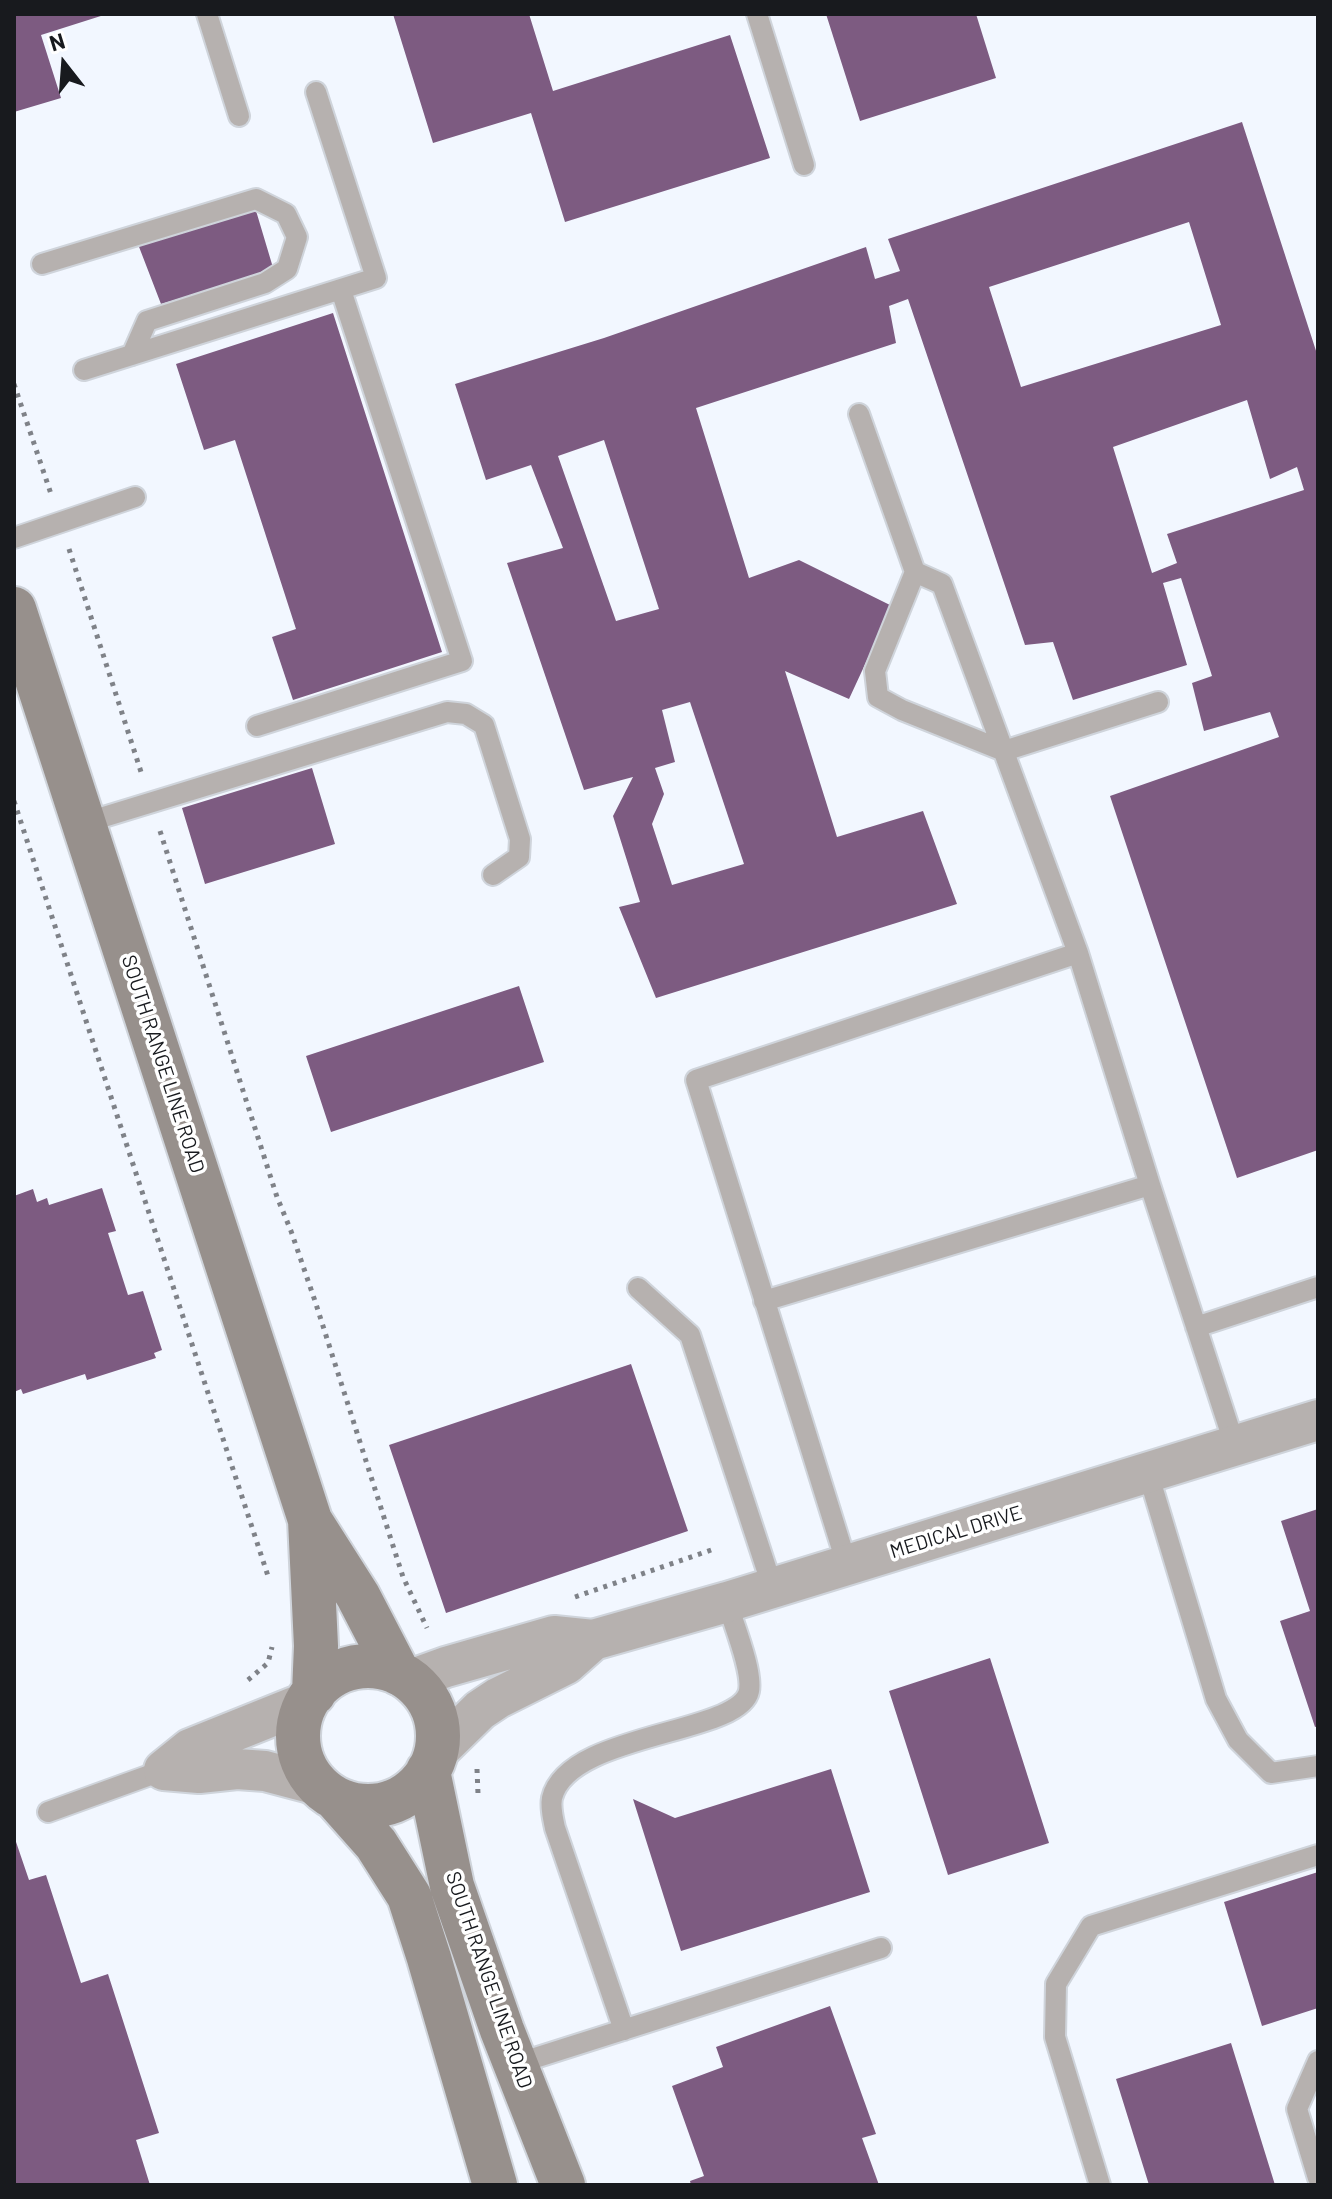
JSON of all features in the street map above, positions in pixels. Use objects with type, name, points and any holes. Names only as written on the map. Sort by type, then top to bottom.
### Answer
[{"type":"main road","name":"SOUTH RANGE LINE ROAD","points":[[14,609],[310,1520],[404,1677]]},
{"type":"main road","name":"SOUTH RANGE LINE ROAD","points":[[310,1520],[316,1646],[310,1697]]},
{"type":"main road","points":[[327,1793],[358,1806],[379,1806],[398,1800],[416,1788],[432,1762],[438,1733],[434,1712],[425,1695],[404,1677],[367,1666],[344,1671],[324,1682],[310,1697],[299,1720],[298,1743],[304,1766],[327,1793],[376,1844],[409,1896],[495,2185]]},
{"type":"main road","name":"SOUTH RANGE LINE ROAD","points":[[432,1762],[452,1886],[502,2030],[563,2185]]},
{"type":"street","name":"MEDICAL DRIVE","points":[[404,1677],[554,1636],[593,1640],[773,1589],[1318,1420]]},
{"type":"street","name":"MEDICAL DRIVE","points":[[432,1762],[480,1710],[566,1664],[593,1640]]},
{"type":"street","points":[[164,1770],[190,1749],[310,1697]]},
{"type":"street","points":[[164,1770],[199,1773],[237,1769],[265,1771],[327,1793]]},
{"type":"lane","points":[[207,14],[239,116]]},
{"type":"lane","points":[[757,14],[804,165]]},
{"type":"lane","points":[[84,370],[376,278],[316,92]]},
{"type":"lane","points":[[42,264],[256,199],[286,214],[297,237],[287,269],[265,283],[147,321],[132,355]]},
{"type":"lane","points":[[257,726],[462,661],[341,290]]},
{"type":"lane","points":[[859,414],[915,572],[875,671],[878,697],[902,710],[1004,751],[1158,702]]},
{"type":"lane","points":[[14,538],[135,497]]},
{"type":"lane","points":[[915,572],[942,584],[1078,953],[1235,1446]]},
{"type":"lane","points":[[84,823],[447,712],[466,714],[484,725],[520,839],[519,857],[493,875]]},
{"type":"lane","points":[[847,1565],[696,1080],[1078,953]]},
{"type":"lane","points":[[764,1301],[1150,1185]]},
{"type":"lane","points":[[1196,1327],[1318,1287]]},
{"type":"lane","points":[[638,1288],[690,1335],[773,1589]]},
{"type":"lane","points":[[1148,1473],[1216,1699],[1238,1740],[1271,1773],[1318,1766]]},
{"type":"lane","points":[[624,2030],[555,1828],[552,1798],[558,1783],[569,1771],[588,1759],[715,1716],[734,1708],[747,1697],[747,1667],[727,1602]]},
{"type":"lane","points":[[48,1812],[164,1770]]},
{"type":"lane","points":[[1100,2185],[1055,2037],[1056,1984],[1091,1926],[1318,1855]]},
{"type":"lane","points":[[516,2064],[881,1948]]},
{"type":"lane","points":[[1318,2061],[1297,2109],[1318,2178]]},
{"type":"path","points":[[14,384],[403,1577],[426,1628],[438,1629]]},
{"type":"path","points":[[14,801],[270,1583]]},
{"type":"path","points":[[564,1601],[714,1549]]},
{"type":"path","points":[[244,1684],[268,1663],[274,1638]]},
{"type":"path","points":[[479,1798],[477,1769],[484,1757]]},
{"type":"building","points":[[14,14],[104,15],[41,35],[61,98],[14,112]]},
{"type":"building","points":[[393,14],[529,14],[553,91],[730,35],[770,158],[565,222],[531,113],[433,143]]},
{"type":"building","points":[[826,14],[976,14],[996,78],[860,121]]},
{"type":"building","points":[[1242,122],[1318,357],[1318,1150],[1237,1178],[1110,796],[1279,737],[1270,712],[1204,731],[1192,683],[1212,676],[1181,578],[1163,583],[1187,665],[1073,700],[1053,642],[1025,645],[908,299],[889,306],[896,343],[696,408],[749,578],[799,560],[892,606],[849,699],[785,671],[837,837],[923,811],[957,904],[656,998],[619,907],[640,902],[613,816],[633,777],[584,790],[507,563],[563,548],[531,465],[486,480],[455,384],[604,338],[866,247],[875,279],[900,271],[888,239]],"holes":[[[1189,222],[1221,325],[1021,387],[989,287]],[[1247,400],[1270,479],[1297,467],[1304,490],[1167,534],[1177,563],[1152,573],[1113,447]],[[604,440],[659,609],[616,621],[558,456]],[[690,702],[744,864],[672,885],[652,824],[664,794],[655,768],[675,762],[662,710]]]},
{"type":"building","points":[[254,204],[274,271],[161,304],[136,239]]},
{"type":"building","points":[[333,313],[442,652],[293,700],[272,637],[296,629],[235,440],[204,450],[176,364]]},
{"type":"building","points":[[312,768],[335,844],[205,884],[182,808]]},
{"type":"building","points":[[519,986],[544,1062],[331,1132],[306,1056]]},
{"type":"building","points":[[102,1188],[116,1231],[108,1233],[128,1295],[143,1291],[162,1350],[154,1353],[156,1358],[87,1380],[85,1374],[23,1394],[21,1389],[14,1392],[14,1196],[33,1189],[37,1202],[47,1198],[49,1205]]},
{"type":"building","points":[[631,1364],[688,1531],[446,1613],[389,1445]]},
{"type":"building","points":[[1318,1509],[1318,1726],[1315,1727],[1280,1621],[1310,1611],[1281,1521]]},
{"type":"building","points":[[990,1658],[1049,1843],[948,1875],[889,1691]]},
{"type":"building","points":[[831,1769],[870,1892],[681,1951],[633,1799],[675,1818]]},
{"type":"building","points":[[14,1836],[29,1880],[46,1875],[81,1983],[108,1974],[159,2133],[136,2140],[150,2185],[14,2185]]},
{"type":"building","points":[[1318,1872],[1318,2008],[1262,2026],[1224,1902]]},
{"type":"building","points":[[830,2006],[876,2134],[862,2138],[879,2185],[691,2185],[690,2181],[704,2176],[672,2086],[723,2067],[716,2047]]},
{"type":"building","points":[[1231,2043],[1275,2185],[1149,2185],[1116,2079]]}]
